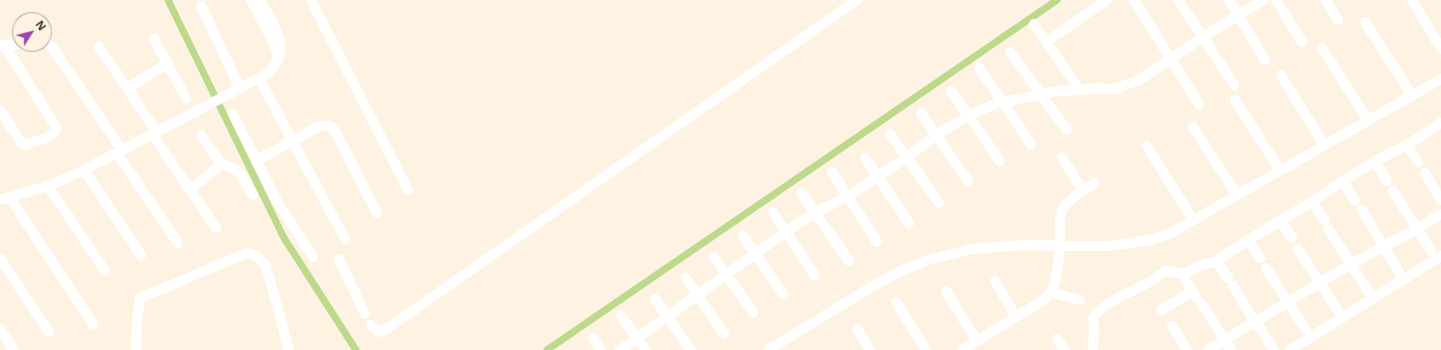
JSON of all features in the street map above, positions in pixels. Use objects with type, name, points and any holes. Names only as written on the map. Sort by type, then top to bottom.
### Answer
[{"type":"street","points":[[251,0],[272,40],[279,58]]},
{"type":"street","points":[[93,324],[5,199],[48,186],[84,170],[267,74],[274,67],[279,58],[282,47],[260,0]]},
{"type":"street","points":[[311,0],[408,190]]},
{"type":"street","points":[[371,325],[378,332],[388,328],[857,0]]},
{"type":"street","points":[[1046,42],[1107,0]]},
{"type":"street","points":[[1134,0],[1199,104]]},
{"type":"street","points":[[1178,0],[1234,85]]},
{"type":"street","points":[[1229,0],[1265,60]]},
{"type":"street","points":[[620,350],[786,232],[816,212],[847,197],[906,158],[936,135],[968,116],[1001,101],[1009,101],[1057,91],[1115,88],[1141,79],[1172,59],[1203,36],[1263,0]]},
{"type":"street","points":[[1276,0],[1302,42]]},
{"type":"street","points":[[1326,0],[1338,20]]},
{"type":"street","points":[[1413,1],[1441,49]]},
{"type":"street","points":[[201,6],[240,88]]},
{"type":"street","points":[[1365,22],[1412,95]]},
{"type":"street","points":[[1034,24],[1080,90]]},
{"type":"street","points":[[154,39],[186,98]]},
{"type":"street","points":[[2,45],[12,44]]},
{"type":"street","points":[[0,110],[22,144],[25,145],[46,138],[56,129],[55,125],[2,45]]},
{"type":"street","points":[[52,47],[178,243]]},
{"type":"street","points":[[99,47],[128,88],[190,189],[216,228]]},
{"type":"street","points":[[1322,48],[1368,120]]},
{"type":"street","points":[[1010,52],[1067,130]]},
{"type":"street","points":[[128,88],[168,63]]},
{"type":"street","points":[[979,68],[1031,144]]},
{"type":"street","points":[[1282,75],[1324,145]]},
{"type":"street","points":[[259,78],[345,239]]},
{"type":"street","points":[[768,350],[878,283],[903,270],[928,260],[972,249],[1020,245],[1108,246],[1150,240],[1169,234],[1441,78]]},
{"type":"street","points":[[951,91],[1000,161]]},
{"type":"street","points":[[1235,100],[1280,170]]},
{"type":"street","points":[[922,113],[968,181]]},
{"type":"street","points":[[233,114],[278,203],[313,257]]},
{"type":"street","points":[[256,161],[324,124],[330,126],[335,131],[377,213]]},
{"type":"street","points":[[1093,350],[1094,326],[1092,319],[1106,306],[1132,290],[1153,280],[1166,271],[1185,274],[1199,266],[1216,261],[1375,161],[1407,145],[1440,125]]},
{"type":"street","points":[[1193,127],[1237,195]]},
{"type":"street","points":[[890,134],[939,203]]},
{"type":"street","points":[[201,135],[214,155],[223,164],[233,168],[240,174],[253,195]]},
{"type":"street","points":[[1407,145],[1418,162]]},
{"type":"street","points":[[1147,146],[1192,220]]},
{"type":"street","points":[[865,158],[909,223]]},
{"type":"street","points":[[1062,158],[1083,191]]},
{"type":"street","points":[[1375,161],[1387,181]]},
{"type":"street","points":[[190,189],[223,164]]},
{"type":"street","points":[[84,170],[141,255]]},
{"type":"street","points":[[832,172],[877,242]]},
{"type":"street","points":[[1425,173],[1441,200]]},
{"type":"street","points":[[1343,181],[1355,201]]},
{"type":"street","points":[[962,350],[1042,302],[1051,292],[1056,277],[1060,246],[1060,216],[1063,207],[1095,183]]},
{"type":"street","points":[[48,186],[105,271]]},
{"type":"street","points":[[1393,191],[1431,251]]},
{"type":"street","points":[[801,193],[816,212],[849,262]]},
{"type":"street","points":[[1312,202],[1325,221]]},
{"type":"street","points":[[1362,210],[1399,272]]},
{"type":"street","points":[[772,212],[815,276]]},
{"type":"street","points":[[1208,350],[1319,282],[1384,245],[1417,229],[1441,214]]},
{"type":"street","points":[[1280,221],[1292,238]]},
{"type":"street","points":[[1329,230],[1368,291]]},
{"type":"street","points":[[743,236],[783,294]]},
{"type":"street","points":[[1248,240],[1260,258]]},
{"type":"street","points":[[1298,249],[1338,311]]},
{"type":"street","points":[[136,350],[137,321],[140,298],[247,253],[257,256],[266,266],[289,350]]},
{"type":"street","points":[[1290,350],[1441,256]]},
{"type":"street","points":[[714,257],[753,312]]},
{"type":"street","points":[[0,258],[49,332]]},
{"type":"street","points":[[339,259],[365,314]]},
{"type":"street","points":[[1216,261],[1274,350]]},
{"type":"street","points":[[1266,268],[1306,330]]},
{"type":"street","points":[[1182,274],[1231,350]]},
{"type":"street","points":[[686,278],[724,334]]},
{"type":"street","points":[[995,281],[1016,317]]},
{"type":"street","points":[[946,291],[977,341]]},
{"type":"street","points":[[1051,292],[1080,300]]},
{"type":"street","points":[[1161,310],[1197,298]]},
{"type":"street","points":[[655,299],[691,350]]},
{"type":"street","points":[[896,302],[926,350]]},
{"type":"street","points":[[621,316],[646,350]]},
{"type":"street","points":[[1172,326],[1187,350]]},
{"type":"street","points":[[0,329],[14,350]]},
{"type":"street","points":[[857,329],[870,350]]},
{"type":"street","points":[[593,338],[601,350]]},
{"type":"street","points":[[1057,339],[1065,350]]},
{"type":"waterway","points":[[168,0],[284,238],[356,350]]},
{"type":"waterway","points":[[547,350],[1057,0]]}]
